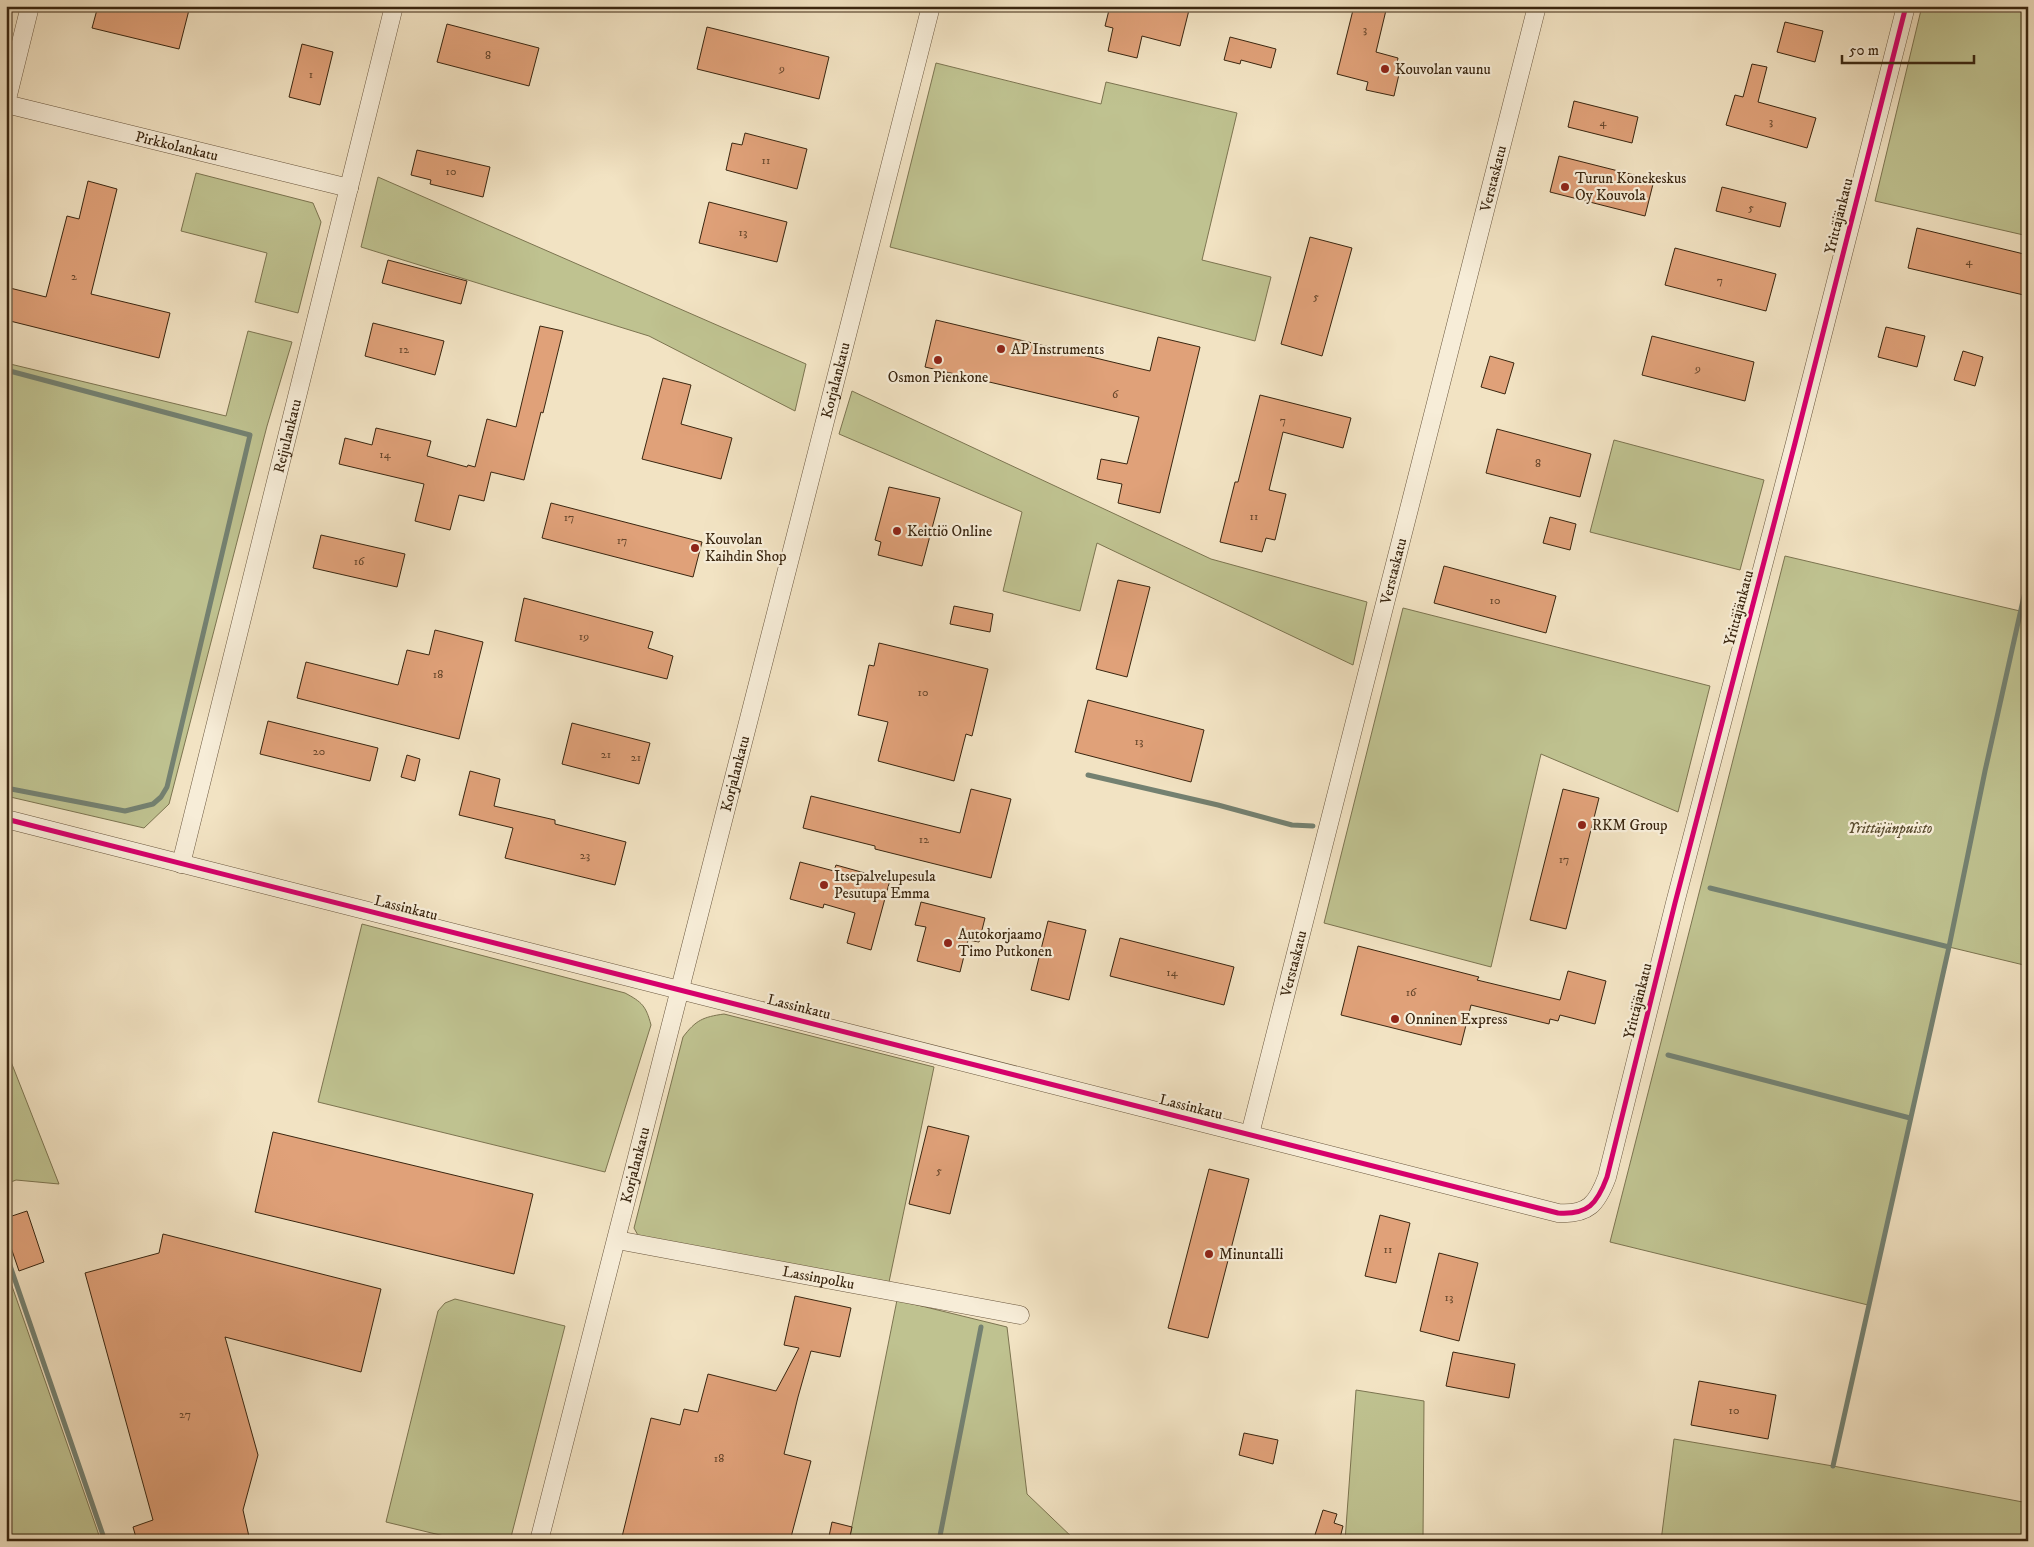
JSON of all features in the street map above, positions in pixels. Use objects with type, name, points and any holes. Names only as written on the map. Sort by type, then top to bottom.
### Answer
[{"type":"street","points":[[6,103],[30,6]]},
{"type":"street","name":"Reijulankatu","points":[[180,864],[394,6]]},
{"type":"street","name":"Korjalankatu","points":[[539,1541],[931,6]]},
{"type":"street","name":"Verstaskatu","points":[[1250,1134],[1538,6]]},
{"type":"street","name":"Yrittäjänkatu","points":[[1585,1211],[1601,1192],[1607,1177],[1675,903],[1906,6]]},
{"type":"street","name":"Pirkkolankatu","points":[[6,103],[349,188]]},
{"type":"street","name":"Lassinkatu","points":[[6,819],[908,1047],[1011,1076],[1250,1134],[1558,1213],[1571,1214],[1585,1211]]},
{"type":"street","name":"Lassinpolku","points":[[616,1240],[1020,1315]]},
{"type":"green space","points":[[1922,6],[2028,6],[2028,236],[1875,201]]},
{"type":"green space","points":[[936,63],[1101,104],[1106,82],[1237,113],[1202,260],[1271,277],[1255,341],[890,247]]},
{"type":"green space","points":[[196,173],[313,203],[321,222],[298,313],[255,302],[267,253],[181,231]]},
{"type":"green space","points":[[378,177],[806,364],[795,411],[649,336],[361,247]]},
{"type":"green space","points":[[248,331],[292,342],[267,426],[169,804],[144,828],[6,796],[6,363],[226,416]]},
{"type":"green space","points":[[852,391],[1211,559],[1367,602],[1353,665],[1097,543],[1080,611],[1003,591],[1022,512],[839,434]]},
{"type":"green space","points":[[1614,440],[1764,480],[1740,570],[1590,532]]},
{"type":"green space","name":"Yrittäjänpuisto","points":[[1785,556],[2020,611],[2028,578],[2028,966],[1949,947],[1868,1305],[1610,1242]]},
{"type":"green space","points":[[1403,608],[1710,686],[1678,812],[1541,754],[1491,967],[1324,923]]},
{"type":"green space","points":[[362,924],[625,993],[642,1005],[651,1025],[605,1172],[318,1102]]},
{"type":"green space","points":[[724,1014],[934,1067],[889,1282],[640,1239],[634,1228],[683,1037],[700,1020]]},
{"type":"green space","points":[[6,1049],[59,1184],[16,1180],[6,1184]]},
{"type":"green space","points":[[6,1269],[101,1541],[6,1541]]},
{"type":"green space","points":[[455,1299],[565,1326],[510,1541],[465,1541],[386,1522],[438,1311],[445,1303]]},
{"type":"green space","points":[[897,1300],[1007,1327],[1027,1494],[1076,1541],[849,1541]]},
{"type":"green space","points":[[1356,1390],[1424,1401],[1423,1541],[1345,1541]]},
{"type":"green space","points":[[1674,1439],[1833,1466],[2028,1503],[2028,1541],[1661,1541]]},
{"type":"building","points":[[98,6],[190,6],[179,49],[92,28]]},
{"type":"building","points":[[1110,6],[1190,6],[1180,46],[1142,36],[1137,58],[1108,51],[1113,28],[1105,26]]},
{"type":"building","points":[[1354,6],[1387,6],[1376,52],[1398,58],[1396,68],[1400,70],[1394,96],[1366,90],[1368,82],[1337,74]]},
{"type":"building","points":[[1785,22],[1823,31],[1815,62],[1777,52]]},
{"type":"building","points":[[447,24],[539,48],[529,86],[437,62]]},
{"type":"building","points":[[707,27],[829,57],[819,99],[697,69]]},
{"type":"building","points":[[1230,37],[1276,49],[1271,68],[1241,60],[1240,64],[1224,60]]},
{"type":"building","points":[[302,44],[333,52],[320,105],[289,97]]},
{"type":"building","points":[[1752,64],[1767,67],[1758,102],[1816,118],[1807,148],[1726,125],[1735,95],[1743,97]]},
{"type":"building","points":[[1574,101],[1638,117],[1632,143],[1568,127]]},
{"type":"building","points":[[745,133],[807,149],[797,189],[726,170],[732,143],[742,145]]},
{"type":"building","points":[[417,150],[490,167],[483,197],[430,184],[431,180],[411,175]]},
{"type":"building","points":[[1559,156],[1654,180],[1645,216],[1550,192]]},
{"type":"building","points":[[88,181],[117,189],[91,294],[170,313],[159,358],[6,320],[6,287],[46,297],[67,216],[79,219]]},
{"type":"building","points":[[1722,187],[1786,203],[1780,227],[1716,211]]},
{"type":"building","points":[[709,202],[787,222],[777,262],[699,243]]},
{"type":"building","points":[[1917,228],[2028,255],[2028,296],[1908,268]]},
{"type":"building","points":[[1310,237],[1352,248],[1322,356],[1281,344]]},
{"type":"building","points":[[1675,248],[1776,274],[1766,311],[1665,285]]},
{"type":"building","points":[[388,260],[467,281],[461,304],[382,283]]},
{"type":"building","points":[[936,320],[1150,371],[1158,337],[1200,347],[1160,513],[1118,503],[1122,484],[1097,479],[1101,459],[1127,464],[1139,417],[925,367]]},
{"type":"building","points":[[373,323],[444,341],[435,375],[365,356]]},
{"type":"building","points":[[540,326],[563,331],[524,480],[491,472],[484,501],[459,495],[450,530],[415,521],[424,484],[339,464],[345,438],[372,445],[376,428],[431,441],[427,456],[467,467],[468,465],[475,467],[487,419],[516,427]]},
{"type":"building","points":[[1886,327],[1925,336],[1917,367],[1878,357]]},
{"type":"building","points":[[1652,336],[1754,362],[1745,401],[1642,375]]},
{"type":"building","points":[[1963,351],[1983,357],[1975,386],[1954,380]]},
{"type":"building","points":[[1490,356],[1514,363],[1505,394],[1481,387]]},
{"type":"building","points":[[663,378],[691,385],[681,424],[732,438],[721,479],[642,459]]},
{"type":"building","points":[[1260,395],[1351,418],[1343,448],[1283,432],[1269,490],[1286,494],[1275,540],[1266,538],[1262,552],[1220,542],[1235,482],[1238,482]]},
{"type":"building","points":[[1497,429],[1591,454],[1580,497],[1486,473]]},
{"type":"building","points":[[889,487],[940,498],[922,566],[878,555],[881,542],[875,540]]},
{"type":"building","points":[[551,503],[702,542],[693,577],[542,538]]},
{"type":"building","points":[[1550,517],[1576,524],[1570,550],[1543,543]]},
{"type":"building","points":[[321,535],[405,554],[397,587],[313,568]]},
{"type":"building","points":[[1444,566],[1556,596],[1546,633],[1434,603]]},
{"type":"building","points":[[1118,580],[1150,587],[1127,677],[1096,669]]},
{"type":"building","points":[[524,598],[653,632],[648,648],[673,656],[667,679],[515,641]]},
{"type":"building","points":[[954,606],[993,614],[990,632],[950,624]]},
{"type":"building","points":[[435,630],[483,642],[459,739],[297,698],[306,662],[398,685],[407,650],[429,655]]},
{"type":"building","points":[[879,643],[988,669],[972,736],[966,734],[954,781],[878,761],[888,722],[858,715],[869,665],[874,666]]},
{"type":"building","points":[[1088,700],[1204,730],[1191,782],[1075,752]]},
{"type":"building","points":[[268,721],[378,748],[370,781],[260,754]]},
{"type":"building","points":[[572,723],[650,743],[639,784],[562,764]]},
{"type":"building","points":[[407,755],[420,759],[415,781],[401,777]]},
{"type":"building","points":[[470,771],[500,779],[494,806],[555,820],[555,824],[626,842],[615,885],[505,858],[513,828],[459,815]]},
{"type":"building","points":[[971,789],[1011,799],[991,878],[875,849],[875,846],[803,828],[811,796],[960,833]]},
{"type":"building","points":[[1563,789],[1599,798],[1566,929],[1530,920]]},
{"type":"building","points":[[800,862],[834,871],[836,865],[890,880],[871,950],[847,943],[855,913],[824,904],[823,908],[790,899]]},
{"type":"building","points":[[921,902],[985,918],[979,942],[968,940],[960,972],[917,961],[926,927],[915,925]]},
{"type":"building","points":[[1048,921],[1086,930],[1069,1000],[1031,990]]},
{"type":"building","points":[[1120,938],[1234,967],[1224,1005],[1110,976]]},
{"type":"building","points":[[1358,946],[1479,977],[1477,980],[1560,1000],[1568,971],[1606,981],[1595,1024],[1560,1015],[1558,1021],[1550,1019],[1549,1024],[1471,1005],[1461,1045],[1341,1015]]},
{"type":"building","points":[[928,1126],[969,1136],[950,1214],[909,1204]]},
{"type":"building","points":[[273,1132],[533,1194],[514,1274],[255,1212]]},
{"type":"building","name":"Minuntalli","points":[[1209,1169],[1249,1179],[1208,1338],[1168,1328]]},
{"type":"building","points":[[27,1211],[44,1262],[19,1271],[6,1233],[6,1218]]},
{"type":"building","points":[[1380,1215],[1410,1223],[1396,1283],[1365,1276]]},
{"type":"building","points":[[163,1234],[381,1289],[361,1372],[225,1337],[258,1455],[243,1510],[250,1541],[137,1541],[133,1527],[153,1520],[85,1273],[159,1253]]},
{"type":"building","points":[[1439,1253],[1478,1263],[1459,1341],[1420,1331]]},
{"type":"building","points":[[795,1296],[851,1308],[840,1357],[811,1351],[798,1397],[784,1454],[811,1461],[790,1541],[621,1541],[651,1418],[680,1425],[684,1409],[698,1412],[708,1374],[776,1391],[799,1348],[784,1345]]},
{"type":"building","points":[[1453,1352],[1515,1364],[1509,1398],[1446,1386]]},
{"type":"building","points":[[1699,1381],[1776,1395],[1768,1439],[1691,1425]]},
{"type":"building","points":[[1244,1433],[1278,1440],[1273,1464],[1239,1455]]},
{"type":"building","points":[[1323,1510],[1337,1514],[1334,1523],[1343,1526],[1340,1538],[1331,1536],[1329,1541],[1313,1541]]},
{"type":"building","points":[[832,1522],[852,1527],[849,1541],[828,1541]]},
{"type":"waterway","points":[[6,370],[250,435],[167,787],[161,797],[153,804],[125,811],[6,788]]},
{"type":"waterway","points":[[1833,1466],[1949,947],[1985,771],[2028,578]]},
{"type":"waterway","points":[[1088,775],[1218,805],[1292,825],[1313,826]]},
{"type":"waterway","points":[[1710,888],[1949,947]]},
{"type":"waterway","points":[[1668,1055],[1910,1118]]},
{"type":"waterway","points":[[6,1254],[105,1541]]},
{"type":"waterway","points":[[939,1541],[981,1327]]},
{"type":"cycle path","points":[[6,819],[1558,1213],[1584,1210],[1595,1201],[1607,1177],[1675,903],[1906,6]]},
{"type":"place","name":"Kouvolan vaunu","points":[[1385,69]]},
{"type":"place","name":"Turun Konekeskus Oy Kouvola","points":[[1565,187]]},
{"type":"place","name":"AP Instruments","points":[[1001,349]]},
{"type":"place","name":"Osmon Pienkone","points":[[938,360]]},
{"type":"place","name":"Keittiö Online","points":[[897,531]]},
{"type":"place","name":"Kouvolan Kaihdin Shop","points":[[695,548]]},
{"type":"place","name":"RKM Group","points":[[1582,825]]},
{"type":"place","name":"Itsepalvelupesula Pesutupa Emma","points":[[824,885]]},
{"type":"place","name":"Autokorjaamo Timo Putkonen","points":[[948,943]]},
{"type":"place","name":"Onninen Express","points":[[1395,1019]]},
{"type":"place","name":"Minuntalli","points":[[1209,1254]]}]
